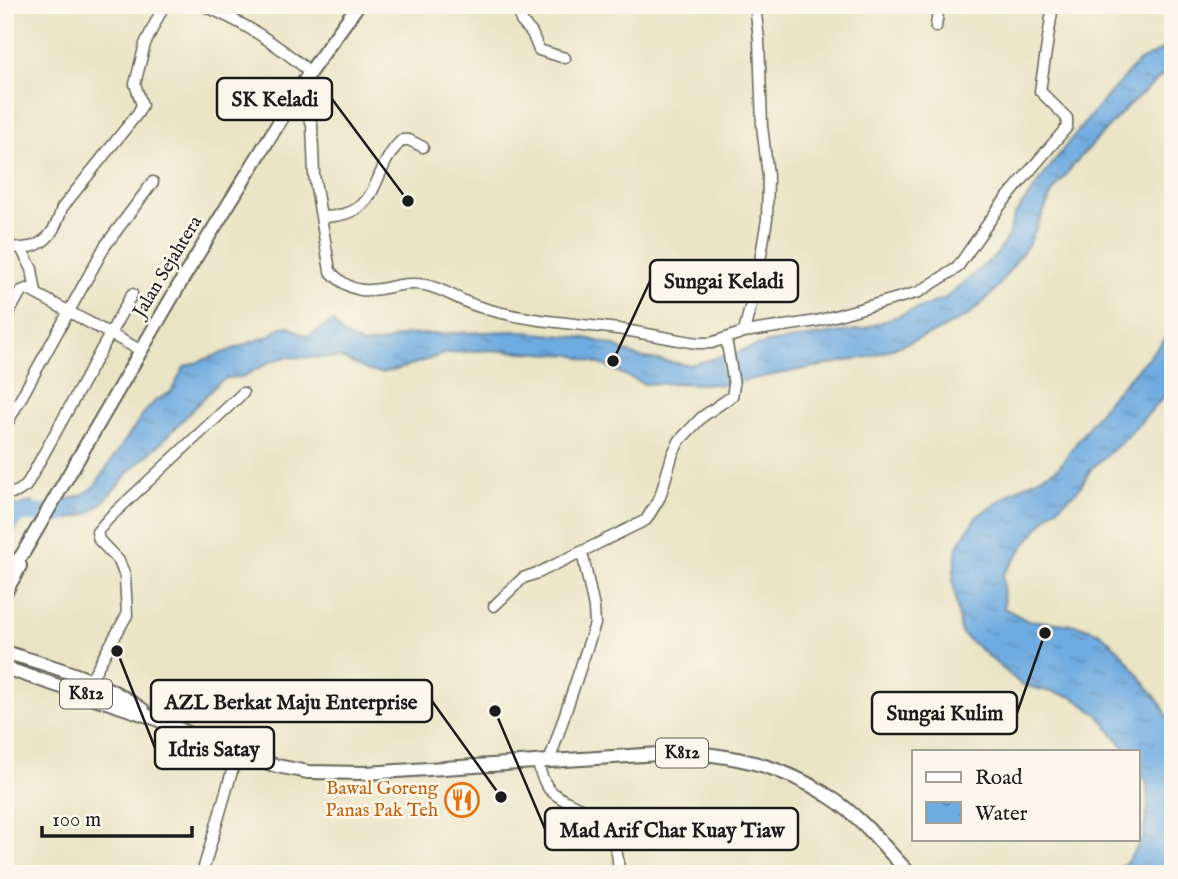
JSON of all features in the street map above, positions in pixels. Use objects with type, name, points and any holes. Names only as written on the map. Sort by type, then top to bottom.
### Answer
[{"type":"main road","name":"Jalan Sejahtera","points":[[5,576],[22,555],[140,350],[310,72],[358,5]]},
{"type":"main road","name":"Jalan Sejahtera","points":[[5,593],[19,569],[22,555]]},
{"type":"main road","name":"K812","points":[[5,652],[91,679],[154,718]]},
{"type":"main road","name":"K812","points":[[5,668],[154,718],[237,754],[308,772],[366,773],[675,753],[697,753],[751,761],[775,769],[832,798],[859,821],[910,874]]},
{"type":"street","points":[[6,244],[21,248],[41,243],[51,236],[57,227],[62,208],[138,113],[142,105],[135,84],[145,44],[164,5]]},
{"type":"street","points":[[202,5],[240,21],[278,45],[310,72]]},
{"type":"street","points":[[521,5],[521,21],[532,33],[539,50],[565,58]]},
{"type":"street","points":[[744,332],[757,279],[767,219],[768,176],[762,126],[755,5]]},
{"type":"street","points":[[936,27],[939,5]]},
{"type":"street","points":[[291,103],[306,112],[312,125],[314,175],[330,271],[349,287],[375,291],[415,284],[435,287],[479,307],[517,316],[697,343],[711,342],[744,332],[817,321],[894,300],[919,292],[957,268],[1000,206],[1068,127],[1067,118],[1040,91],[1053,5]]},
{"type":"street","points":[[321,217],[341,217],[354,212],[367,200],[402,140],[409,140],[423,147]]},
{"type":"street","points":[[5,427],[105,246],[153,182]]},
{"type":"street","points":[[21,248],[32,269],[36,293]]},
{"type":"street","points":[[5,320],[22,291],[27,289],[140,350]]},
{"type":"street","points":[[5,494],[17,492],[26,486],[132,294]]},
{"type":"street","points":[[494,606],[523,578],[646,520],[660,497],[673,453],[680,440],[702,417],[732,396],[734,384],[726,338]]},
{"type":"street","points":[[91,679],[127,615],[125,576],[119,561],[99,540],[97,533],[110,517],[243,393]]},
{"type":"street","points":[[582,552],[595,624],[543,763],[542,778],[550,790],[595,818],[612,836],[619,859],[618,874]]},
{"type":"street","points":[[202,874],[237,754]]},
{"type":"water","points":[[1173,44],[1173,66],[1127,107],[1075,163],[1052,193],[1030,242],[993,293],[969,315],[936,332],[873,356],[737,382],[734,353],[767,343],[863,329],[946,298],[996,255],[1008,236],[1014,216],[1070,140],[1111,92],[1138,62]]},
{"type":"water","points":[[333,321],[342,334],[363,345],[404,335],[514,331],[586,338],[612,345],[638,357],[690,365],[729,354],[734,385],[644,384],[603,365],[572,355],[489,350],[447,353],[381,373],[369,371],[341,358],[286,357],[272,361],[242,377],[227,378],[217,384],[103,502],[88,514],[61,521],[50,520],[59,502],[82,495],[93,488],[143,414],[155,401],[171,392],[184,367],[271,335],[281,327],[290,326],[309,336]]},
{"type":"water","points":[[1173,331],[1173,387],[1124,440],[1091,469],[1079,489],[1050,514],[1033,534],[1003,575],[1004,608],[1026,620],[1077,625],[1100,633],[1119,650],[1162,705],[1173,730],[1173,866],[1168,874],[1111,874],[1128,861],[1143,838],[1148,807],[1147,783],[1140,771],[1140,750],[1126,750],[1098,715],[1073,697],[1022,685],[961,633],[953,581],[957,547],[976,517],[1014,491],[1058,468],[1108,400]]},
{"type":"water","points":[[33,502],[10,538],[5,539],[5,508]]},
{"type":"waterway","points":[[5,519],[25,513],[60,514]]},
{"type":"place","name":"SK Keladi","points":[[408,201]]},
{"type":"place","name":"Sungai Keladi","points":[[613,361]]},
{"type":"place","name":"Sungai Kulim","points":[[1045,633]]},
{"type":"place","name":"Idris Satay","points":[[117,651]]},
{"type":"place","name":"Mad Arif Char Kuay Tiaw","points":[[495,711]]},
{"type":"place","name":"AZL Berkat Maju Enterprise","points":[[501,797]]},
{"type":"place","name":"Bawal Goreng Panas Pak Teh","points":[[462,800]]}]
